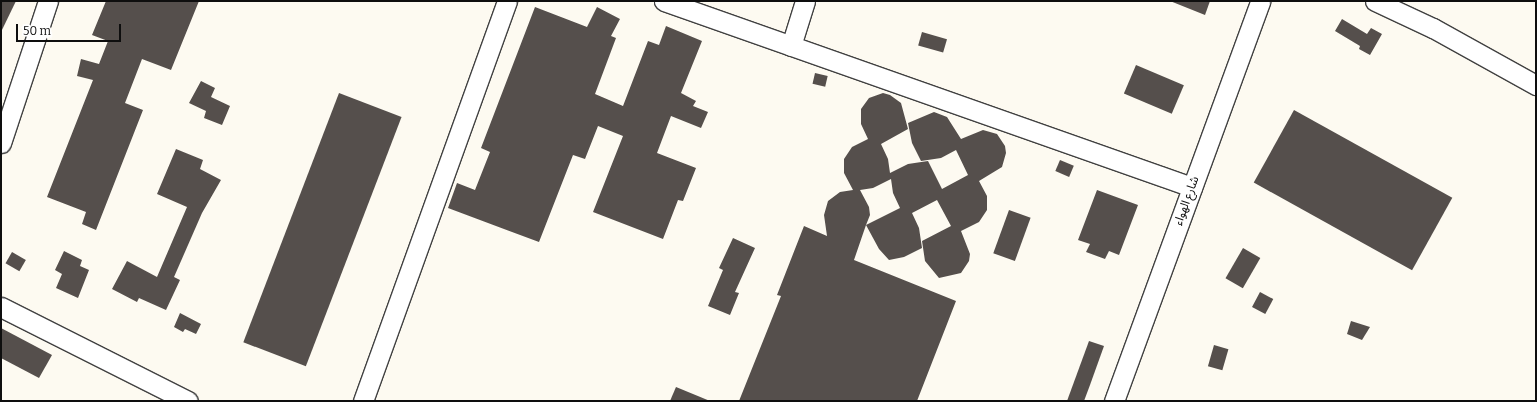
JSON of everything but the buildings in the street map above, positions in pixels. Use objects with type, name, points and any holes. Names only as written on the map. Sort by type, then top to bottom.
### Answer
[{"type":"street","points":[[1,143],[48,1]]},
{"type":"street","points":[[363,401],[506,1]]},
{"type":"street","points":[[664,1],[1192,187]]},
{"type":"street","points":[[791,46],[805,1]]},
{"type":"street","name":"شارع الهواء","points":[[1116,400],[1260,1]]},
{"type":"street","points":[[1375,1],[1433,28],[1536,85]]},
{"type":"street","points":[[1,307],[188,401]]}]
